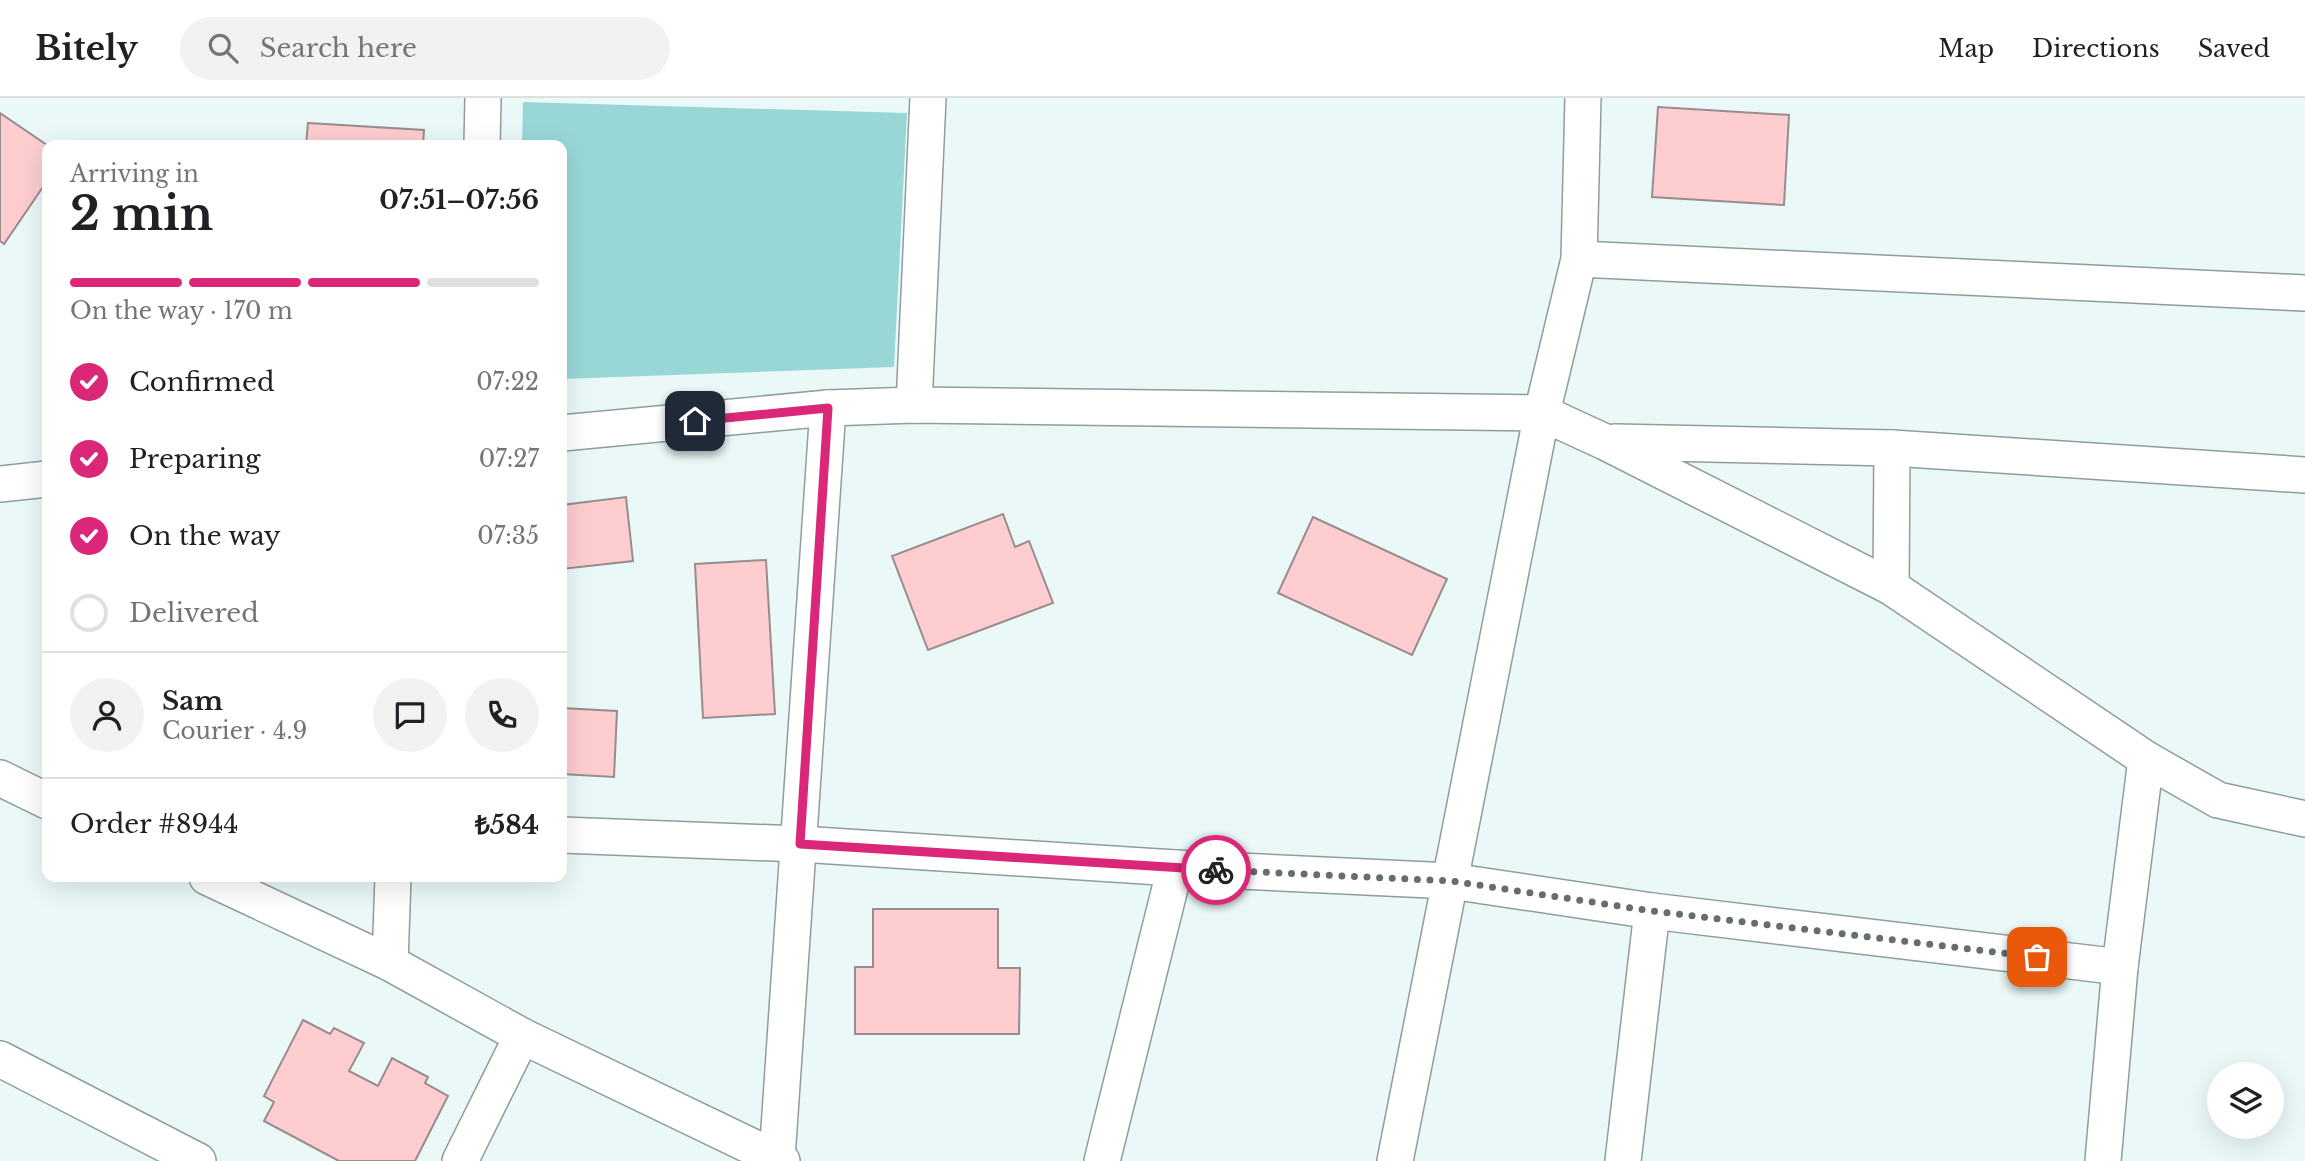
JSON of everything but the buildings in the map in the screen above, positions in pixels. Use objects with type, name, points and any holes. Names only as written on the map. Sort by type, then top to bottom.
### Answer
[{"type":"street","points":[[481,140],[483,98]]},
{"type":"street","points":[[915,405],[928,98]]},
{"type":"street","points":[[1395,1161],[1542,413],[1579,259],[1584,98]]},
{"type":"street","points":[[1579,259],[2305,293]]},
{"type":"street","points":[[567,433],[828,408],[915,405],[1542,413],[1605,442],[1891,587],[2146,759],[2218,800],[2305,819]]},
{"type":"street","points":[[218,882],[390,963],[522,1036],[779,1160],[828,408]]},
{"type":"street","points":[[1605,442],[1892,448],[2305,475]]},
{"type":"street","points":[[1891,587],[1892,448]]},
{"type":"street","points":[[0,484],[42,480]]},
{"type":"street","points":[[2103,1161],[2120,967],[2146,759]]},
{"type":"street","points":[[0,778],[42,799]]},
{"type":"street","points":[[567,835],[800,844],[1451,881],[1652,911],[2120,967]]},
{"type":"street","points":[[1102,1161],[1175,867]]},
{"type":"street","points":[[390,963],[393,882]]},
{"type":"street","points":[[1623,1161],[1652,911]]},
{"type":"street","points":[[460,1161],[522,1036]]},
{"type":"street","points":[[0,1059],[198,1161]]},
{"type":"shaded area","points":[[523,102],[907,113],[894,367],[567,379],[567,140],[522,140]]},
{"type":"way so far","points":[[1216,870],[1451,881],[1652,911],[2037,957]]},
{"type":"route","points":[[695,421],[828,408],[800,844],[1216,870]]}]
